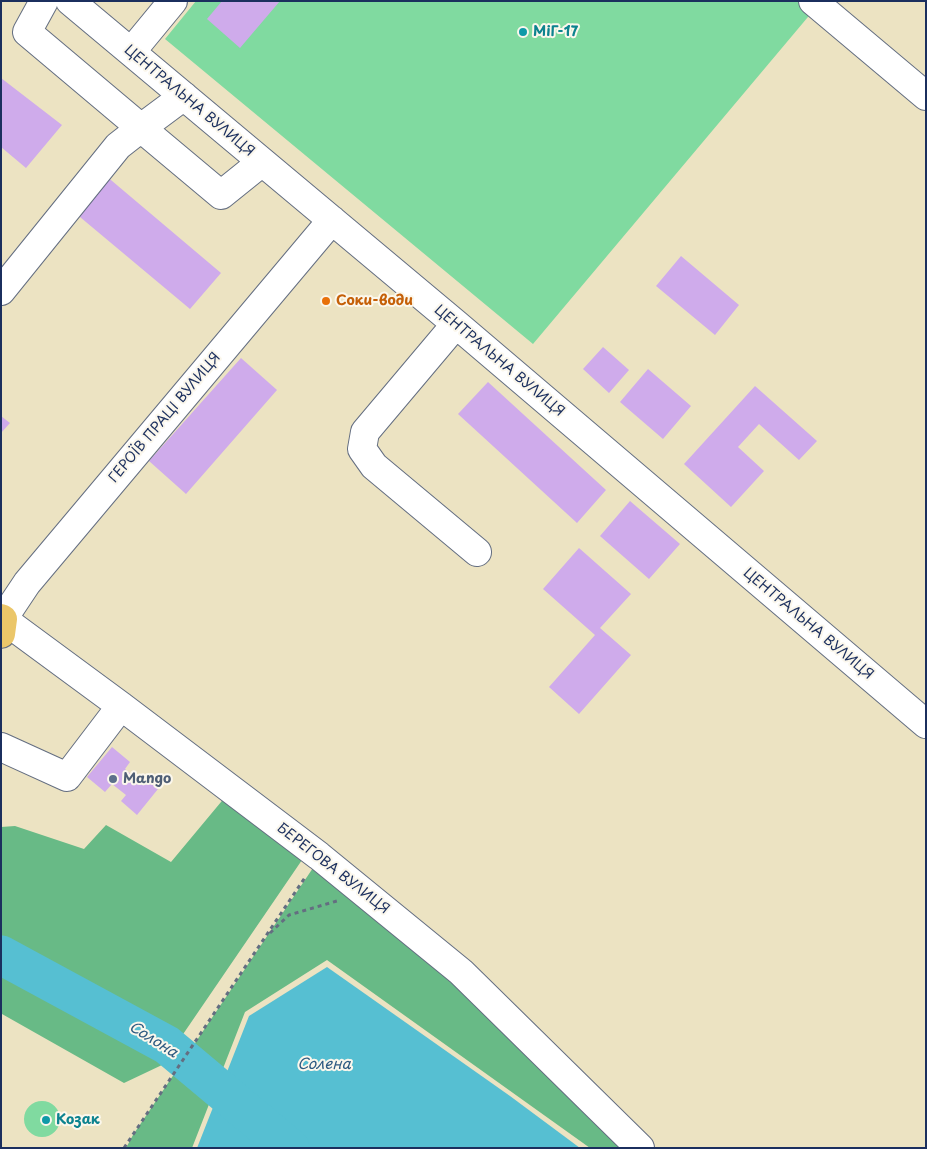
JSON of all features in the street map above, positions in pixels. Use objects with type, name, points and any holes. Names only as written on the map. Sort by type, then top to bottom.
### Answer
[{"type":"street","points":[[44,1],[27,32],[221,195],[262,162]]},
{"type":"street","name":"ЦЕНТРАЛЬНА ВУЛИЦЯ","points":[[70,1],[456,324],[926,724]]},
{"type":"street","points":[[131,52],[173,1]]},
{"type":"street","points":[[813,1],[926,96]]},
{"type":"street","points":[[1,291],[118,146],[184,96]]},
{"type":"street","name":"ГЕРОЇВ ПРАЦІ ВУЛИЦЯ","points":[[2,624],[33,576],[332,220]]},
{"type":"street","points":[[456,324],[365,432],[362,448],[374,466],[477,552]]},
{"type":"street","name":"БЕРЕГОВА ВУЛИЦЯ","points":[[2,624],[121,706],[365,893],[461,972],[640,1148]]},
{"type":"street","points":[[1,747],[67,777],[121,706]]},
{"type":"path","points":[[124,1148],[319,856]]},
{"type":"path","points":[[266,937],[289,915],[365,893]]},
{"type":"green space","points":[[196,1],[801,1],[813,11],[533,344],[165,39]]},
{"type":"green space","points":[[226,796],[302,860],[162,1065],[124,1083],[2,1014],[1,827],[15,826],[84,849],[106,825],[171,862]]},
{"type":"green space","points":[[317,862],[397,927],[631,1148],[590,1148],[327,960],[245,1012],[192,1148],[126,1148]]},
{"type":"green space","points":[[42,1101],[49,1102],[55,1106],[59,1112],[59,1126],[55,1132],[49,1136],[42,1137],[35,1136],[29,1132],[25,1126],[24,1119],[25,1112],[29,1106],[35,1102]]},
{"type":"water","name":"Солена","points":[[327,967],[510,1096],[580,1148],[197,1148],[249,1016]]},
{"type":"building","points":[[222,1],[280,1],[240,48],[207,19]]},
{"type":"building","points":[[1,78],[62,125],[26,168],[1,147]]},
{"type":"building","points":[[105,175],[221,273],[190,309],[74,212]]},
{"type":"building","points":[[681,256],[739,305],[715,335],[656,286]]},
{"type":"building","points":[[603,347],[629,370],[609,393],[583,369]]},
{"type":"building","points":[[241,358],[277,390],[186,494],[149,461]]},
{"type":"building","points":[[648,369],[691,406],[663,439],[620,402]]},
{"type":"building","points":[[488,382],[606,490],[577,523],[458,414]]},
{"type":"building","points":[[755,386],[817,441],[799,460],[759,424],[738,447],[764,471],[731,507],[684,464]]},
{"type":"building","points":[[1,416],[10,423],[1,433]]},
{"type":"building","points":[[630,501],[680,544],[649,579],[600,536]]},
{"type":"building","points":[[579,548],[631,594],[600,628],[631,655],[579,714],[549,687],[595,635],[543,589]]},
{"type":"building","name":"Mango","points":[[112,747],[130,762],[125,769],[139,781],[143,777],[158,789],[137,815],[121,801],[126,795],[112,784],[105,792],[87,777]]},
{"type":"waterway","name":"Солона","points":[[1,955],[167,1045],[290,1148]]},
{"type":"place","name":"МіГ-17","points":[[523,32]]},
{"type":"place","name":"Соки-води","points":[[326,301]]},
{"type":"place","name":"Mango","points":[[113,779]]},
{"type":"place","name":"Козак","points":[[46,1120]]}]
